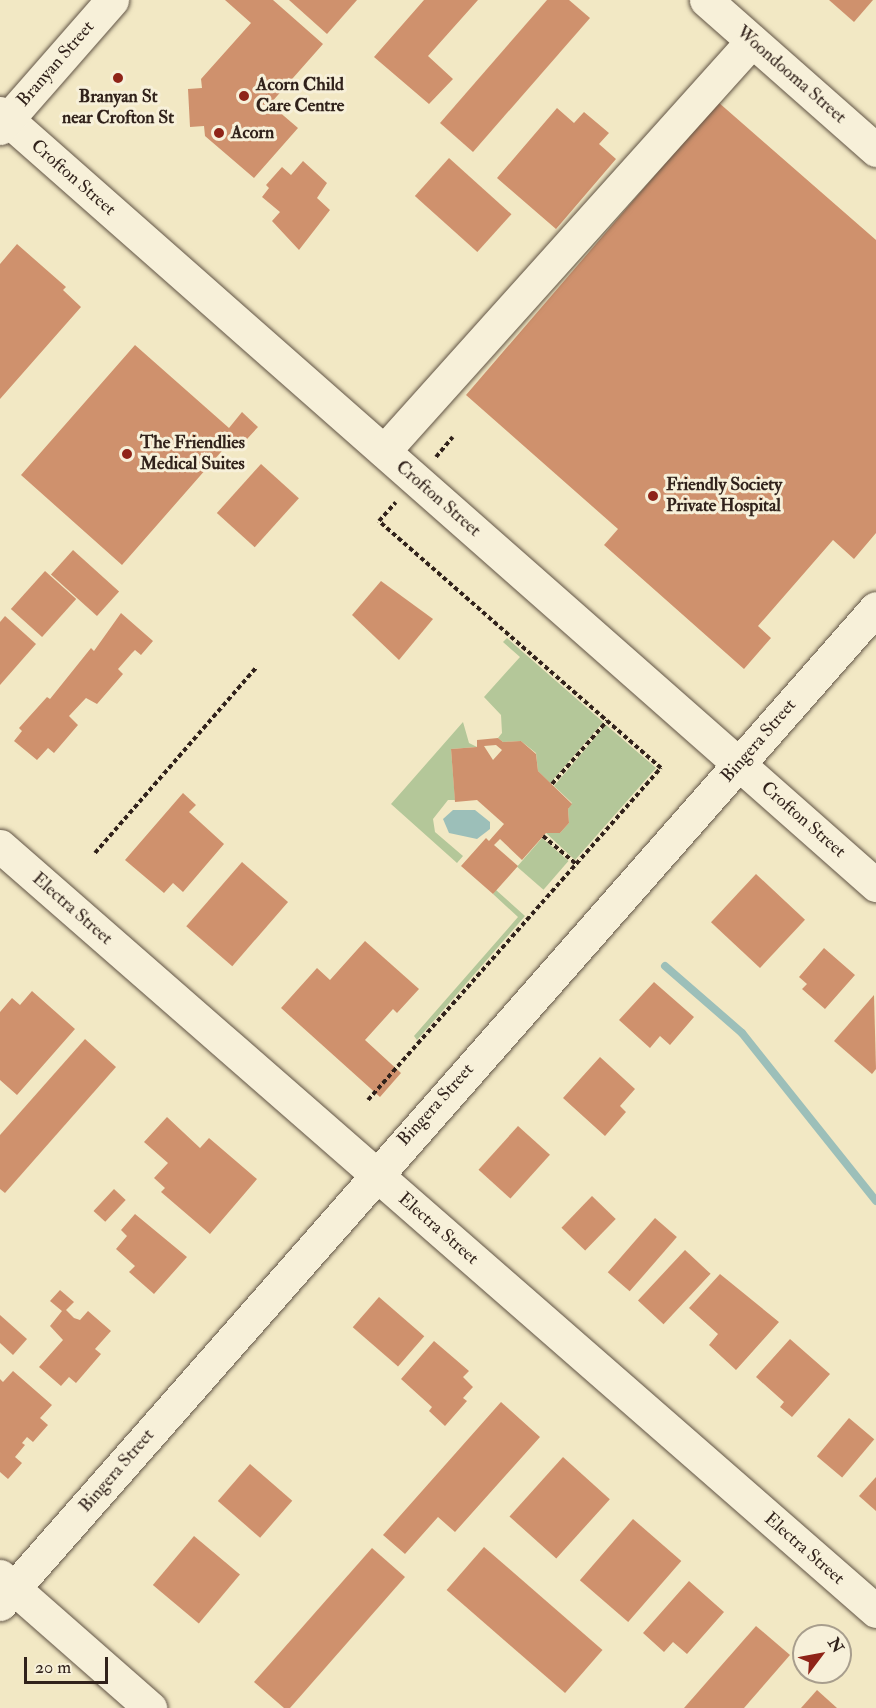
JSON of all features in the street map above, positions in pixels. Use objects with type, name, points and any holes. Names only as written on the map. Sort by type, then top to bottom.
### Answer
[{"type":"street","name":"Branyan Street","points":[[2,120],[112,0]]},
{"type":"street","name":"Woondooma Street","points":[[706,0],[876,150]]},
{"type":"street","points":[[384,451],[752,41]]},
{"type":"street","name":"Crofton Street","points":[[2,120],[384,451],[876,885]]},
{"type":"street","name":"Bingera Street","points":[[5,1590],[876,608]]},
{"type":"street","name":"Electra Street","points":[[0,846],[876,1611]]},
{"type":"street","points":[[5,1590],[150,1708]]},
{"type":"path","points":[[432,461],[453,437]]},
{"type":"path","points":[[368,1100],[661,768],[379,521],[399,499]]},
{"type":"path","points":[[95,853],[256,668]]},
{"type":"path","points":[[552,784],[607,721]]},
{"type":"path","points":[[543,836],[576,864]]},
{"type":"green space","points":[[507,638],[603,722],[550,783],[538,771],[536,753],[521,741],[503,742],[498,738],[502,733],[501,715],[484,697],[520,657],[503,642]]},
{"type":"green space","points":[[463,722],[469,743],[477,747],[451,749],[455,800],[448,800],[433,819],[435,832],[463,856],[457,863],[391,804]]},
{"type":"green space","points":[[606,725],[656,768],[575,860],[546,833],[560,833],[569,823],[568,809],[572,803],[554,786]]},
{"type":"green space","points":[[542,838],[568,861],[543,890],[517,867]]},
{"type":"green space","points":[[496,890],[525,916],[417,1040],[414,1036],[518,917],[493,894]]},
{"type":"water","points":[[453,810],[475,810],[490,822],[490,829],[477,839],[449,833],[443,819]]},
{"type":"building","name":"Acorn Child Care Centre","points":[[225,0],[273,0],[323,44],[270,104],[298,128],[254,178],[205,136],[204,126],[190,127],[188,89],[202,88],[201,79],[251,23]]},
{"type":"building","points":[[289,0],[357,0],[327,34]]},
{"type":"building","points":[[424,0],[478,0],[428,56],[453,79],[429,104],[374,57]]},
{"type":"building","points":[[547,0],[569,0],[590,18],[473,152],[440,123]]},
{"type":"building","points":[[829,0],[873,0],[854,22]]},
{"type":"building","points":[[718,102],[876,240],[876,533],[854,559],[833,540],[758,626],[771,638],[744,669],[604,545],[618,529],[466,395]]},
{"type":"building","points":[[557,108],[574,123],[584,112],[609,133],[599,144],[616,159],[556,229],[497,178]]},
{"type":"building","points":[[449,158],[511,214],[477,252],[415,196]]},
{"type":"building","points":[[303,161],[327,183],[317,198],[330,210],[299,250],[272,221],[280,212],[262,197],[269,188],[266,185],[282,167],[291,175]]},
{"type":"building","points":[[17,244],[66,287],[63,290],[81,307],[0,399],[0,264]]},
{"type":"building","name":"The Friendlies Medical Suites","points":[[135,345],[229,428],[242,412],[258,427],[236,451],[228,444],[122,565],[21,475]]},
{"type":"building","points":[[261,464],[299,498],[255,547],[217,513]]},
{"type":"building","points":[[73,550],[119,591],[97,616],[51,575]]},
{"type":"building","points":[[45,571],[76,599],[42,637],[11,609]]},
{"type":"building","points":[[381,581],[433,619],[399,660],[352,615]]},
{"type":"building","points":[[121,613],[153,641],[141,655],[135,650],[132,653],[118,669],[123,674],[97,704],[86,698],[69,716],[78,725],[54,753],[48,748],[37,760],[14,741],[22,731],[19,728],[47,697],[50,699],[91,648],[94,651]]},
{"type":"building","points":[[5,616],[36,644],[0,685],[0,622]]},
{"type":"building","points":[[498,738],[503,742],[521,741],[536,754],[538,771],[572,804],[568,809],[569,823],[560,833],[546,833],[522,860],[500,839],[494,845],[518,866],[493,894],[461,866],[486,838],[489,841],[504,824],[477,800],[455,802],[451,749],[477,747],[477,740]],"holes":[[[496,745],[502,750],[493,760],[484,746]]]},
{"type":"building","points":[[183,793],[196,805],[189,812],[224,844],[183,892],[173,883],[164,893],[125,860]]},
{"type":"building","points":[[242,862],[288,902],[232,966],[186,926]]},
{"type":"building","points":[[756,874],[805,920],[760,968],[711,922]]},
{"type":"building","points":[[365,941],[419,989],[397,1013],[393,1009],[365,1040],[401,1073],[380,1097],[281,1008],[317,968],[330,980]]},
{"type":"building","points":[[824,948],[855,975],[825,1009],[802,989],[807,984],[799,977]]},
{"type":"building","points":[[654,982],[694,1017],[670,1045],[660,1036],[650,1048],[619,1020]]},
{"type":"building","points":[[32,991],[75,1029],[17,1095],[0,1080],[0,1012],[12,998],[20,1005]]},
{"type":"building","points":[[874,995],[876,1069],[872,1074],[834,1041]]},
{"type":"building","points":[[85,1039],[116,1067],[5,1193],[0,1189],[0,1135]]},
{"type":"building","points":[[600,1057],[635,1089],[620,1106],[626,1112],[605,1136],[563,1098]]},
{"type":"building","points":[[167,1117],[200,1148],[209,1138],[257,1179],[210,1234],[161,1192],[165,1188],[154,1178],[168,1163],[144,1142]]},
{"type":"building","points":[[518,1126],[550,1155],[510,1199],[479,1170]]},
{"type":"building","points":[[114,1189],[126,1200],[105,1222],[94,1211]]},
{"type":"building","points":[[592,1196],[616,1219],[585,1251],[561,1228]]},
{"type":"building","points":[[135,1214],[187,1257],[154,1294],[129,1272],[135,1266],[116,1249],[127,1236],[121,1230]]},
{"type":"building","points":[[655,1218],[677,1237],[630,1291],[608,1272]]},
{"type":"building","points":[[685,1250],[711,1274],[664,1324],[638,1300]]},
{"type":"building","points":[[720,1274],[779,1322],[736,1370],[709,1345],[718,1334],[689,1308]]},
{"type":"building","points":[[60,1290],[74,1302],[66,1310],[74,1318],[80,1320],[88,1311],[111,1331],[95,1349],[101,1354],[76,1383],[69,1377],[61,1386],[39,1367],[63,1340],[50,1326],[62,1311],[50,1301]]},
{"type":"building","points":[[379,1297],[424,1336],[398,1367],[353,1327]]},
{"type":"building","points":[[0,1315],[27,1339],[13,1355],[0,1343]]},
{"type":"building","points":[[790,1339],[830,1374],[792,1417],[780,1407],[784,1402],[756,1377]]},
{"type":"building","points":[[434,1341],[469,1371],[463,1377],[473,1387],[463,1398],[467,1401],[445,1426],[429,1411],[432,1407],[401,1379]]},
{"type":"building","points":[[13,1371],[52,1405],[40,1418],[48,1425],[33,1442],[27,1437],[22,1443],[25,1445],[15,1457],[22,1463],[8,1479],[0,1472],[0,1379],[3,1382]]},
{"type":"building","points":[[501,1402],[540,1437],[455,1532],[438,1517],[405,1554],[383,1535]]},
{"type":"building","points":[[849,1418],[874,1439],[842,1478],[817,1456]]},
{"type":"building","points":[[563,1457],[610,1499],[556,1559],[509,1516]]},
{"type":"building","points":[[250,1464],[292,1501],[260,1538],[218,1501]]},
{"type":"building","points":[[876,1477],[876,1511],[859,1496]]},
{"type":"building","points":[[633,1519],[681,1561],[628,1622],[580,1580]]},
{"type":"building","points":[[194,1536],[240,1575],[199,1624],[153,1585]]},
{"type":"building","points":[[484,1547],[602,1650],[565,1693],[447,1590]]},
{"type":"building","points":[[372,1548],[405,1577],[290,1708],[284,1708],[254,1682]]},
{"type":"building","points":[[689,1581],[724,1612],[687,1654],[673,1642],[664,1652],[643,1633]]},
{"type":"building","points":[[756,1626],[790,1655],[744,1708],[684,1708]]},
{"type":"building","points":[[817,1690],[837,1708],[801,1708]]},
{"type":"waterway","points":[[665,966],[742,1033],[876,1201]]},
{"type":"place","name":"Branyan St near Crofton St","points":[[118,78]]},
{"type":"place","name":"Acorn Child Care Centre","points":[[244,96]]},
{"type":"place","name":"Acorn","points":[[219,133]]},
{"type":"place","name":"The Friendlies Medical Suites","points":[[127,454]]},
{"type":"place","name":"Friendly Society Private Hospital","points":[[653,496]]}]
